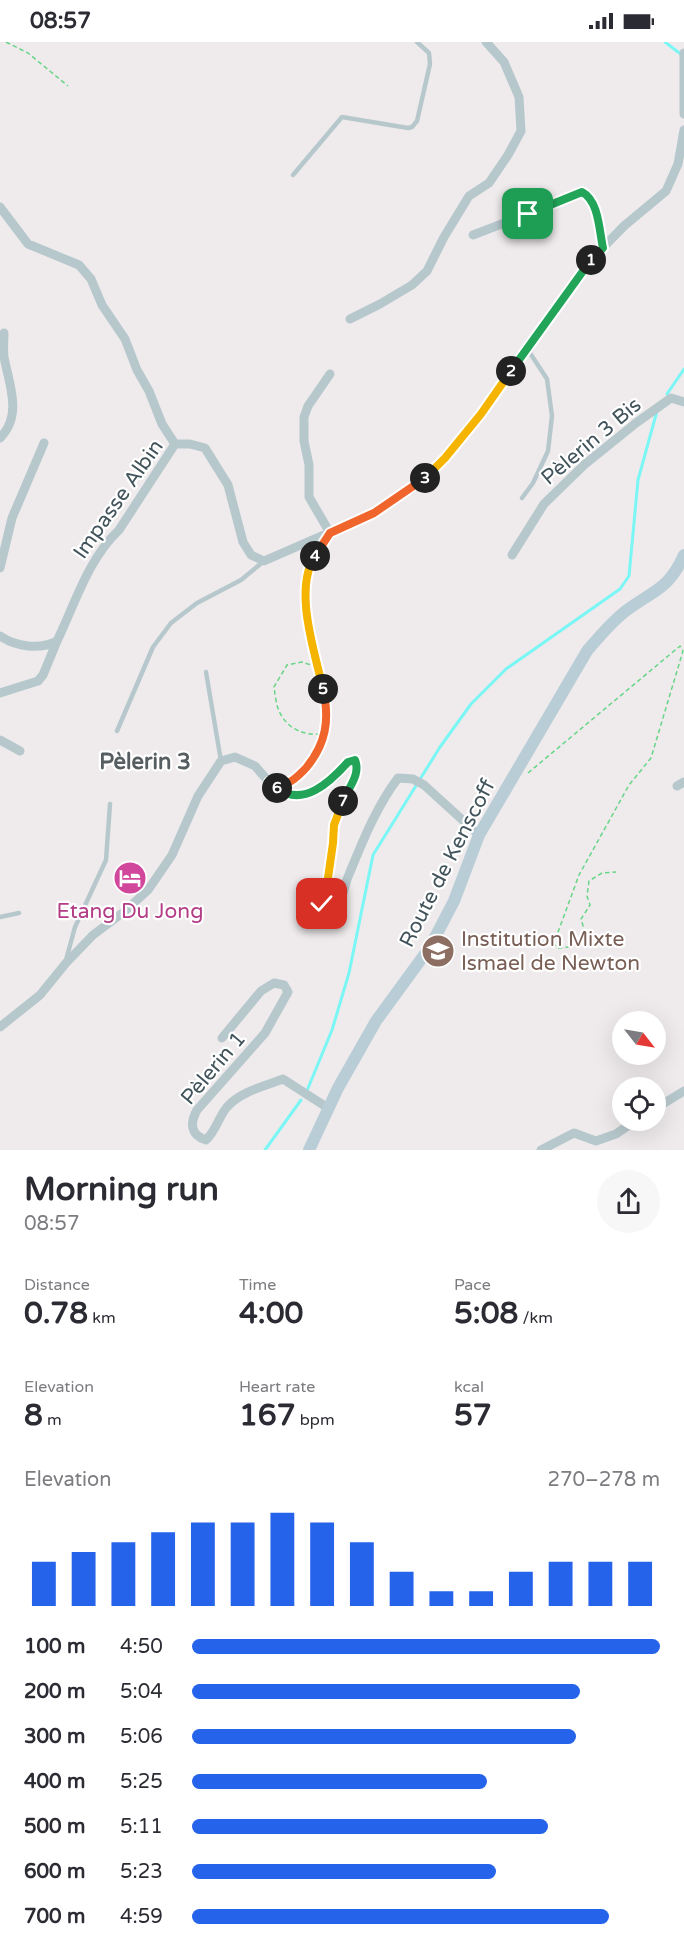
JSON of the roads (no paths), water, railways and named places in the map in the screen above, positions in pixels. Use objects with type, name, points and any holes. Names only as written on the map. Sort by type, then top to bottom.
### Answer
[{"type":"main road","name":"Route de Kenscoff","points":[[309,1150],[328,1108],[376,1021],[430,947],[454,901],[479,836],[587,651],[627,610],[666,584],[677,572],[684,555]]},
{"type":"street","points":[[350,319],[412,285],[427,271],[469,196],[489,183],[520,131],[519,98],[504,62],[486,42]]},
{"type":"street","points":[[684,53],[684,114]]},
{"type":"street","points":[[264,561],[374,513],[421,483],[481,414],[591,260],[624,226],[666,191],[678,164],[684,129]]},
{"type":"street","points":[[473,235],[582,192],[591,198],[594,205],[603,248]]},
{"type":"street","points":[[0,207],[28,244],[79,265],[85,270],[102,305],[125,339],[162,424],[175,444]]},
{"type":"street","points":[[0,438],[11,423],[14,404],[4,355],[4,333]]},
{"type":"street","points":[[330,374],[308,406],[304,417],[304,441],[309,465],[309,497],[330,533]]},
{"type":"street","name":"Pèlerin 3 Bis","points":[[512,555],[544,504],[585,465],[636,423],[672,399],[684,402]]},
{"type":"street","points":[[0,568],[12,518],[44,443]]},
{"type":"street","name":"Impasse Albin","points":[[0,693],[38,681],[43,675],[96,558],[119,530],[175,444],[190,444],[205,448],[228,485],[243,542],[251,555],[264,561]]},
{"type":"street","points":[[2,640],[42,647],[57,641]]},
{"type":"street","points":[[0,740],[20,750]]},
{"type":"street","points":[[0,1027],[40,995],[93,935],[148,890],[172,855],[198,796],[221,761],[235,757],[255,766],[269,782],[286,795],[303,796],[336,777],[348,762],[355,760],[358,767],[356,774],[334,825],[328,878],[322,895],[322,904],[326,908],[340,901],[367,833],[387,792],[398,778],[413,779],[424,785],[479,836]]},
{"type":"street","name":"Pèlerin 1","points":[[222,1038],[261,991],[274,983],[284,985],[288,992],[265,1033],[197,1110],[192,1119],[193,1131],[198,1137],[206,1140],[213,1133],[227,1107],[238,1097],[283,1079],[328,1108]]},
{"type":"street","points":[[666,1102],[684,1091]]},
{"type":"street","points":[[541,1150],[574,1133],[596,1141],[620,1131]]},
{"type":"lane","points":[[293,175],[342,117],[412,127],[417,121],[430,63],[429,53],[417,42]]},
{"type":"lane","points":[[522,498],[533,483],[548,451],[552,416],[547,379],[528,350]]},
{"type":"lane","points":[[117,731],[153,647],[171,623],[196,603],[242,580],[264,561]]},
{"type":"lane","points":[[206,672],[221,761]]},
{"type":"lane","points":[[66,963],[75,927],[106,860],[110,804]]},
{"type":"lane","points":[[0,917],[19,913]]},
{"type":"waterway","points":[[665,42],[682,55]]},
{"type":"waterway","points":[[667,394],[684,369]]},
{"type":"waterway","points":[[306,1093],[332,1030],[349,973],[373,855],[440,747],[471,704],[506,669],[620,589],[629,576],[638,480],[657,411]]},
{"type":"waterway","points":[[265,1150],[301,1100]]},
{"type":"place","name":"Etang Du Jong","points":[[130,878]]},
{"type":"place","name":"Institution Mixte Ismael de Newton","points":[[438,951]]},
{"type":"district","name":"Pèlerin 3","points":[[145,761]]}]
